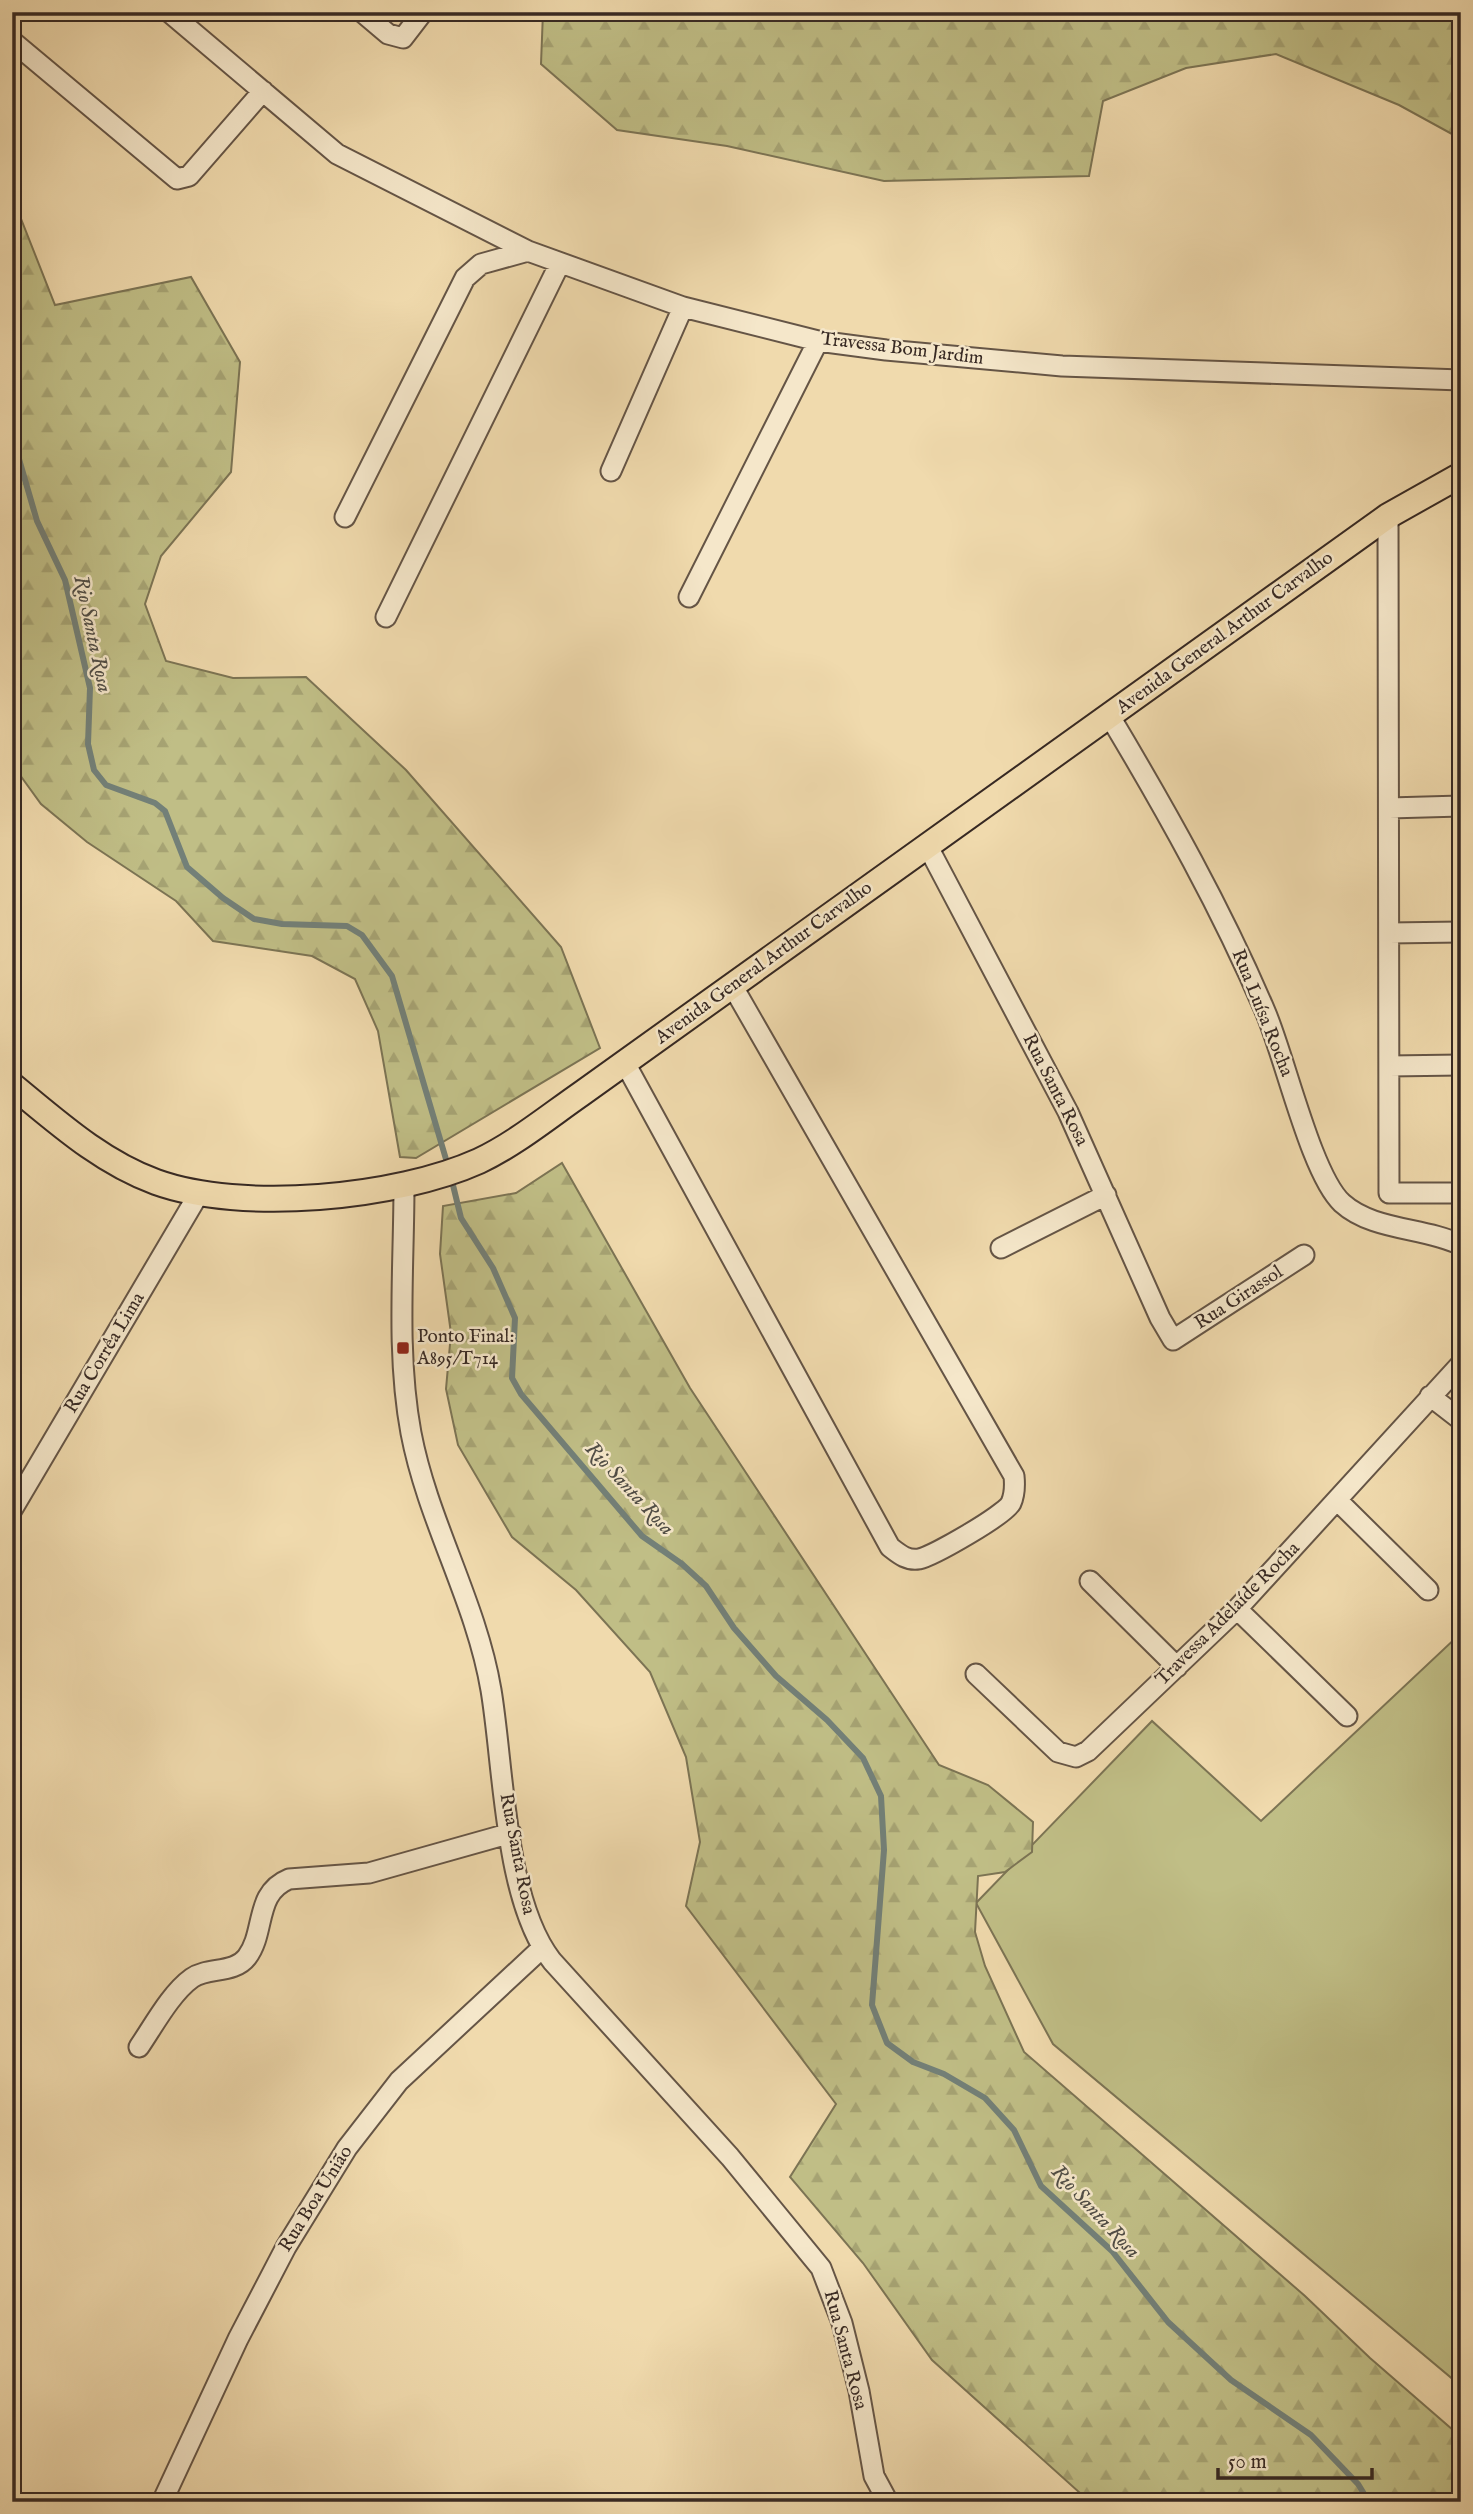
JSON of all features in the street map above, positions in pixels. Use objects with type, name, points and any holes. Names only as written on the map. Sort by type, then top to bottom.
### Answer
[{"type":"main road","name":"Avenida General Arthur Carvalho","points":[[12,1085],[85,1144],[119,1165],[155,1182],[198,1195],[247,1200],[415,1183],[477,1161],[528,1132],[1388,516],[1461,475]]},
{"type":"street","name":"Travessa Bom Jardim","points":[[169,12],[337,154],[528,251],[683,307],[818,341],[859,347],[1062,366],[1461,380]]},
{"type":"street","points":[[362,12],[388,34],[403,38],[423,12]]},
{"type":"street","points":[[12,41],[177,179],[189,176],[263,92]]},
{"type":"street","points":[[345,517],[465,278],[481,264],[528,251]]},
{"type":"street","points":[[386,617],[560,263]]},
{"type":"street","points":[[611,471],[683,307]]},
{"type":"street","points":[[689,597],[818,341]]},
{"type":"street","points":[[1388,516],[1389,1193],[1461,1193]]},
{"type":"street","name":"Rua Luísa Rocha","points":[[1109,715],[1195,862],[1267,1014],[1330,1189],[1356,1214],[1428,1232],[1461,1245]]},
{"type":"street","points":[[1389,808],[1461,806]]},
{"type":"street","name":"Rua Santa Rosa","points":[[927,845],[1068,1112],[1160,1318],[1173,1340]]},
{"type":"street","points":[[1390,933],[1461,932]]},
{"type":"street","points":[[625,1063],[890,1547],[905,1558],[920,1559],[999,1517],[1010,1504],[1015,1490],[1014,1476],[733,985]]},
{"type":"street","points":[[1389,1066],[1461,1065]]},
{"type":"street","name":"Rua Santa Rosa","points":[[415,1183],[403,1348],[411,1433],[438,1529],[472,1615],[485,1659],[521,1893],[542,1948],[730,2157],[821,2269],[842,2323],[859,2391],[874,2476],[888,2502]]},
{"type":"street","name":"Rua Corrêa Lima","points":[[12,1510],[198,1195]]},
{"type":"street","points":[[1001,1248],[1106,1195]]},
{"type":"street","name":"Rua Girassol","points":[[1173,1340],[1304,1255]]},
{"type":"street","name":"Travessa Adelaíde Rocha","points":[[976,1674],[1048,1745],[1067,1757],[1076,1757],[1088,1751],[1237,1609],[1461,1364]]},
{"type":"street","points":[[1430,1396],[1461,1420]]},
{"type":"street","points":[[1338,1501],[1428,1590]]},
{"type":"street","points":[[1090,1581],[1177,1667]]},
{"type":"street","points":[[1237,1609],[1347,1716]]},
{"type":"street","points":[[139,2047],[193,1977],[236,1966],[246,1959],[266,1899],[280,1883],[369,1873],[511,1833]]},
{"type":"street","name":"Rua Boa União","points":[[162,2502],[238,2339],[286,2247],[347,2148],[399,2081],[542,1948]]},
{"type":"green space","points":[[543,12],[1461,12],[1461,139],[1399,105],[1276,54],[1186,68],[1103,101],[1089,176],[884,181],[727,146],[617,130],[541,64]]},
{"type":"green space","points":[[12,196],[55,305],[191,277],[240,362],[231,472],[161,556],[145,604],[166,661],[233,678],[306,677],[406,770],[561,947],[600,1048],[416,1158],[400,1157],[378,1031],[355,979],[312,956],[213,941],[176,901],[87,842],[41,804],[12,764]]},
{"type":"green space","points":[[562,1163],[690,1388],[939,1765],[988,1785],[1033,1822],[1032,1852],[1005,1872],[978,1876],[975,1932],[985,1966],[1024,2052],[1305,2296],[1370,2358],[1461,2437],[1461,2502],[1090,2502],[932,2360],[863,2263],[790,2177],[836,2104],[686,1906],[700,1842],[686,1757],[650,1672],[576,1590],[512,1537],[458,1445],[446,1389],[451,1333],[440,1254],[443,1206],[516,1193]]},
{"type":"green space","points":[[1461,1633],[1461,2386],[1053,2044],[976,1903],[1152,1721],[1261,1821]]},
{"type":"waterway","name":"Rio Santa Rosa","points":[[12,435],[37,521],[65,580],[90,688],[88,744],[94,770],[106,785],[155,803],[165,811],[187,867],[223,898],[254,919],[282,924],[347,926],[362,935],[392,976],[448,1166]]},
{"type":"waterway","name":"Rio Santa Rosa","points":[[451,1177],[461,1218],[493,1268],[515,1318],[512,1378],[521,1394],[642,1536],[682,1564],[706,1586],[734,1628],[776,1676],[827,1720],[863,1758],[881,1796],[884,1850],[872,2005],[887,2043],[913,2062],[944,2074],[985,2098],[1014,2130],[1041,2186],[1112,2251],[1168,2322],[1231,2380],[1311,2435],[1358,2484],[1369,2502]]},
{"type":"place","name":"Ponto Final: A895/T714","points":[[403,1348]]}]
